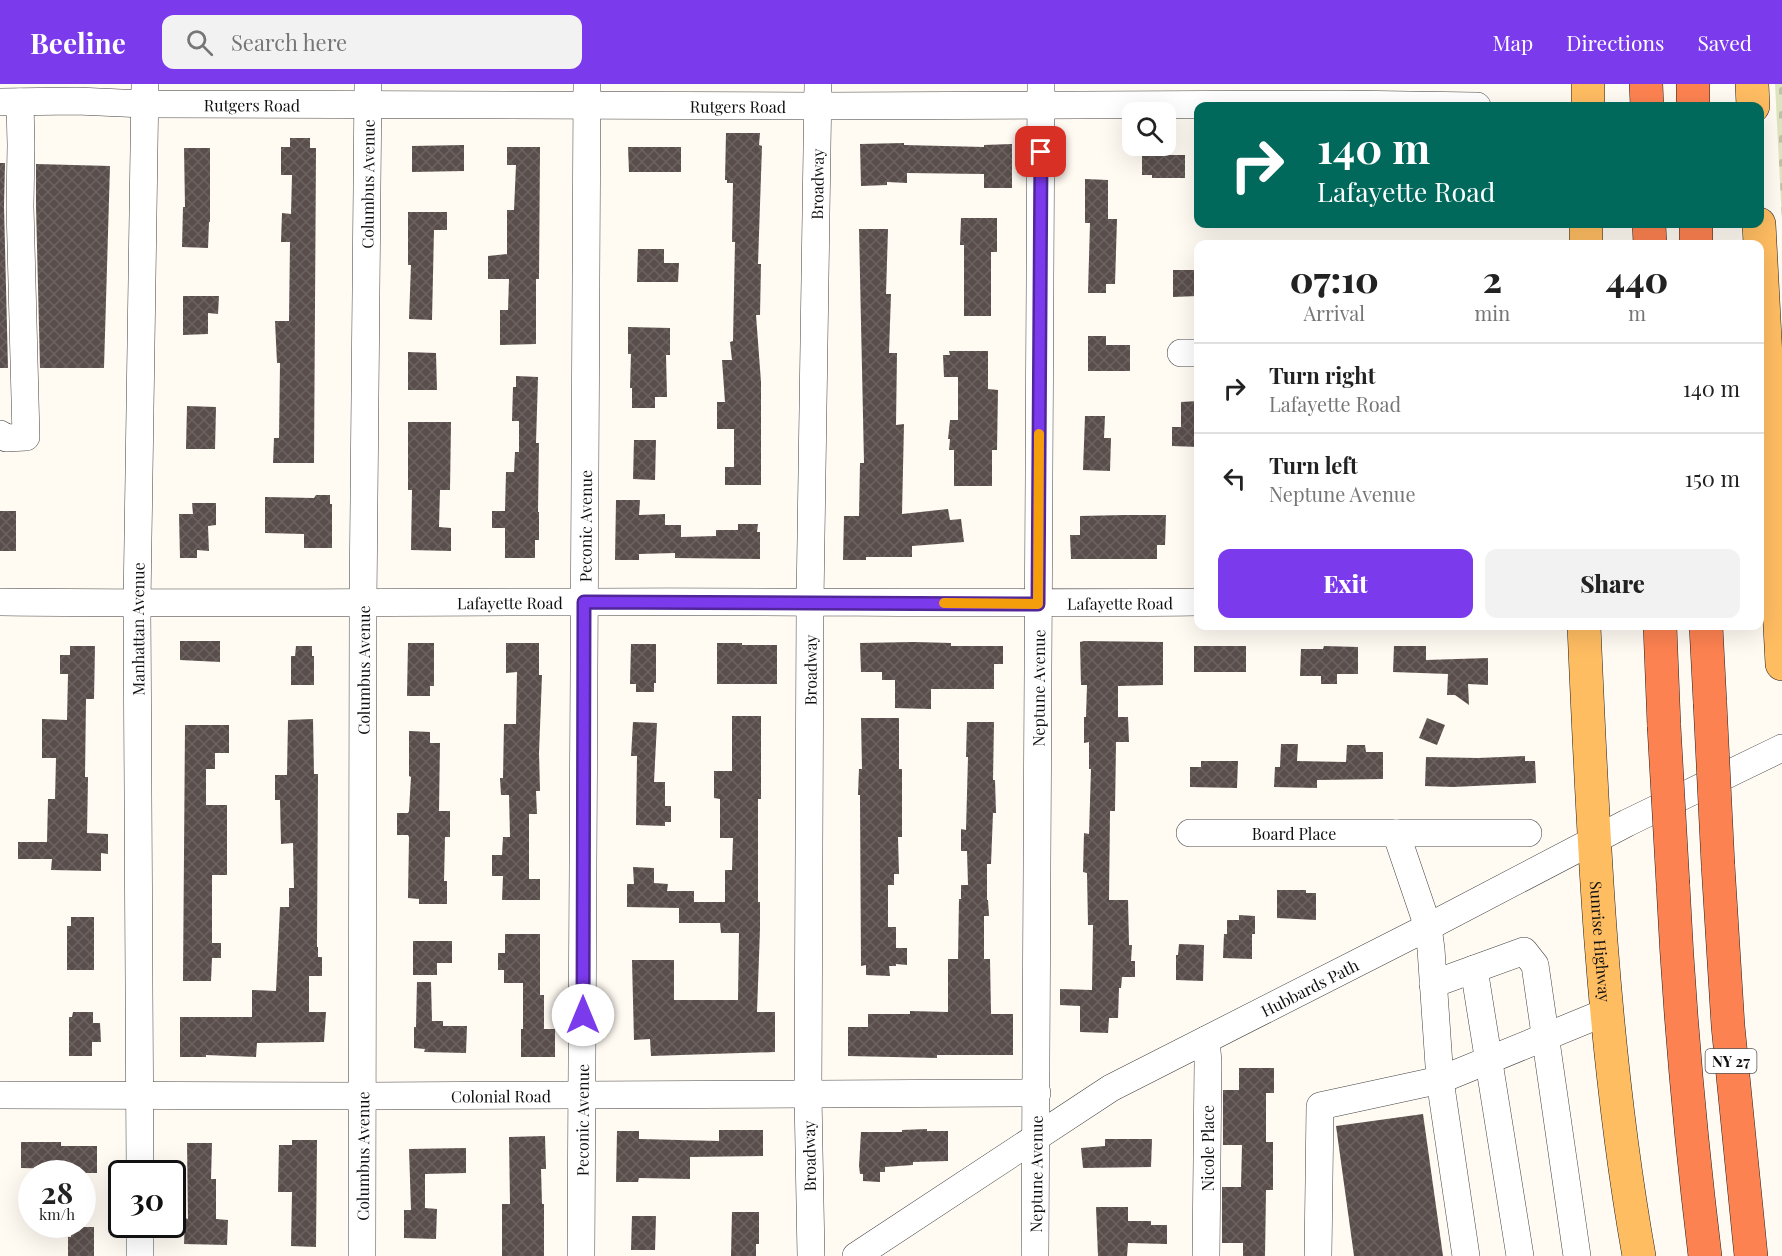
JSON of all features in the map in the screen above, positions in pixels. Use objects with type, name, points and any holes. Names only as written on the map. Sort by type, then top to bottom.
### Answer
[{"type":"highway","points":[[1646,84],[1647,102]]},
{"type":"highway","points":[[1693,84],[1693,102]]},
{"type":"highway","name":"NY 27","points":[[1660,630],[1672,885],[1683,1050],[1705,1256]]},
{"type":"highway","name":"NY 27","points":[[1706,630],[1729,1038],[1751,1256]]},
{"type":"main road","points":[[1588,84],[1588,102]]},
{"type":"main road","points":[[1752,84],[1753,102]]},
{"type":"main road","points":[[1764,285],[1775,418],[1782,664]]},
{"type":"main road","name":"Sunrise Highway","points":[[1584,630],[1606,1012],[1625,1172],[1639,1256]]},
{"type":"street","name":"Rutgers Road","points":[[10,102],[77,101],[145,94],[1041,94],[1283,102]]},
{"type":"street","name":"Manhattan Avenue","points":[[140,1160],[137,604],[145,94]]},
{"type":"street","name":"Columbus Avenue","points":[[362,1256],[363,603],[368,94]]},
{"type":"street","name":"Neptune Avenue","points":[[1035,1256],[1041,94]]},
{"type":"street","name":"Peconic Avenue","points":[[581,1256],[587,95]]},
{"type":"street","name":"Broadway","points":[[811,1256],[808,1095],[810,602],[818,95]]},
{"type":"street","points":[[0,434],[6,438],[26,437],[20,206],[21,145],[10,102]]},
{"type":"street","name":"Lafayette Road","points":[[0,602],[137,604],[1194,602]]},
{"type":"street","name":"Hubbards Path","points":[[856,1256],[1111,1088],[1595,840],[1782,748]]},
{"type":"street","name":"Board Place","points":[[1190,833],[1528,833]]},
{"type":"street","points":[[1396,833],[1428,927],[1440,1080],[1466,1256]]},
{"type":"street","points":[[1433,984],[1524,951],[1535,965],[1578,1256]]},
{"type":"street","points":[[1474,969],[1520,1256]]},
{"type":"street","points":[[1318,1256],[1320,1106],[1440,1080],[1606,1012]]},
{"type":"street","name":"Nicole Place","points":[[1206,1040],[1208,1062],[1206,1256]]},
{"type":"street","name":"Colonial Road","points":[[0,1095],[1037,1093]]},
{"type":"street","points":[[140,1238],[140,1256]]},
{"type":"green space","points":[[1775,84],[1782,84],[1782,222]]},
{"type":"building","points":[[726,133],[760,133],[759,145],[762,146],[758,264],[761,264],[760,315],[756,315],[761,382],[761,485],[725,485],[725,467],[734,467],[734,429],[717,429],[717,402],[725,402],[722,360],[732,360],[730,342],[733,341],[735,242],[732,242],[733,183],[727,183],[725,180]]},
{"type":"building","points":[[290,138],[310,138],[310,148],[316,148],[314,463],[273,463],[274,438],[279,438],[280,363],[277,363],[275,321],[289,321],[290,242],[281,242],[282,213],[291,214],[292,175],[281,175],[281,147],[290,147]]},
{"type":"building","points":[[904,143],[904,145],[984,147],[984,145],[1012,144],[1012,188],[984,188],[984,174],[907,173],[907,183],[887,182],[887,185],[861,186],[860,144]]},
{"type":"building","points":[[464,145],[464,171],[412,172],[412,146]]},
{"type":"building","points":[[507,147],[540,147],[536,344],[500,345],[500,310],[508,310],[509,279],[488,279],[488,256],[507,254],[507,210],[514,210],[516,165],[507,165]]},
{"type":"building","points":[[628,147],[681,147],[681,172],[629,172]]},
{"type":"building","points":[[184,148],[210,148],[208,248],[182,247],[183,207],[185,207]]},
{"type":"building","points":[[1185,155],[1185,178],[1152,178],[1152,175],[1142,175],[1142,156]]},
{"type":"building","points":[[0,163],[5,163],[8,368],[0,368]]},
{"type":"building","points":[[36,164],[110,166],[104,368],[40,368]]},
{"type":"building","points":[[1085,179],[1108,180],[1108,219],[1117,219],[1115,284],[1106,284],[1106,293],[1088,293],[1090,223],[1085,223]]},
{"type":"building","points":[[408,212],[447,212],[447,230],[434,230],[432,320],[409,319],[411,265],[408,265]]},
{"type":"building","points":[[961,218],[997,218],[997,252],[991,252],[991,316],[964,316],[964,245],[960,245]]},
{"type":"building","points":[[859,229],[888,229],[886,294],[891,294],[889,353],[897,353],[896,425],[904,424],[902,514],[948,509],[950,520],[961,519],[964,542],[912,546],[912,557],[866,557],[866,560],[843,560],[844,516],[859,516],[860,463],[864,463]]},
{"type":"building","points":[[638,249],[664,249],[664,263],[679,263],[678,282],[637,282]]},
{"type":"building","points":[[1173,270],[1194,270],[1194,296],[1173,297]]},
{"type":"building","points":[[183,296],[219,296],[218,314],[208,313],[208,334],[183,335]]},
{"type":"building","points":[[628,327],[670,328],[670,355],[666,355],[667,397],[655,397],[655,408],[632,408]]},
{"type":"building","points":[[1088,336],[1106,336],[1106,345],[1130,345],[1130,371],[1088,371]]},
{"type":"building","points":[[949,351],[988,351],[988,389],[998,390],[997,450],[992,450],[992,486],[954,486],[954,450],[949,450],[950,439],[948,439],[950,420],[958,420],[958,377],[944,377],[943,355],[950,355]]},
{"type":"building","points":[[408,352],[436,353],[437,390],[408,390]]},
{"type":"building","points":[[516,376],[538,377],[536,443],[539,443],[539,540],[535,540],[535,558],[505,558],[505,528],[492,528],[492,511],[505,511],[506,472],[514,472],[515,452],[519,452],[519,421],[512,421],[513,387],[516,387]]},
{"type":"building","points":[[1194,401],[1194,447],[1172,446],[1172,427],[1181,427],[1181,402]]},
{"type":"building","points":[[187,406],[216,407],[215,449],[186,449]]},
{"type":"building","points":[[1085,416],[1105,416],[1104,438],[1111,438],[1110,471],[1083,470]]},
{"type":"building","points":[[408,422],[451,422],[450,490],[440,490],[439,527],[451,528],[451,551],[411,550],[412,490],[408,490]]},
{"type":"building","points":[[634,440],[656,440],[655,480],[633,479]]},
{"type":"building","points":[[316,495],[330,495],[332,548],[304,548],[304,534],[265,533],[265,497],[314,498]]},
{"type":"building","points":[[616,500],[640,500],[639,515],[665,514],[665,525],[681,525],[681,537],[716,536],[716,530],[738,530],[738,524],[758,524],[760,559],[675,558],[675,553],[639,554],[639,560],[615,560]]},
{"type":"building","points":[[192,503],[216,503],[216,525],[208,526],[209,551],[197,550],[197,558],[180,558],[179,514],[193,514]]},
{"type":"building","points":[[0,511],[16,511],[16,551],[0,551]]},
{"type":"building","points":[[1166,515],[1165,545],[1157,545],[1157,559],[1071,559],[1070,535],[1080,535],[1080,516]]},
{"type":"building","points":[[180,641],[220,641],[220,662],[180,660]]},
{"type":"building","points":[[1080,642],[1163,642],[1163,685],[1118,686],[1118,717],[1128,717],[1129,742],[1116,742],[1115,811],[1110,811],[1109,900],[1128,900],[1129,945],[1132,945],[1131,961],[1135,961],[1135,977],[1122,977],[1121,988],[1119,988],[1118,1018],[1109,1018],[1108,1033],[1080,1032],[1080,1006],[1060,1005],[1060,989],[1092,990],[1093,925],[1088,925],[1087,873],[1083,872],[1084,833],[1089,834],[1091,769],[1089,769],[1089,742],[1084,743],[1087,685],[1081,685]]},
{"type":"building","points":[[408,643],[434,643],[434,686],[430,686],[430,696],[407,696]]},
{"type":"building","points":[[506,643],[539,643],[539,675],[542,675],[540,791],[536,791],[537,814],[529,814],[529,879],[540,879],[540,900],[502,900],[503,876],[492,876],[492,855],[502,855],[503,837],[510,837],[509,795],[501,795],[500,778],[503,778],[504,724],[516,724],[517,672],[506,673]]},
{"type":"building","points":[[717,643],[777,645],[777,684],[717,684]]},
{"type":"building","points":[[860,643],[951,643],[951,646],[1003,646],[1003,664],[994,664],[994,689],[931,689],[931,709],[895,708],[895,680],[882,680],[882,672],[861,672]]},
{"type":"building","points":[[631,644],[656,644],[654,692],[636,692],[636,684],[630,684]]},
{"type":"building","points":[[70,646],[95,646],[94,699],[86,699],[85,777],[88,777],[87,833],[108,834],[108,854],[101,853],[101,871],[51,870],[52,859],[18,859],[18,842],[47,842],[48,799],[55,799],[56,758],[42,758],[42,719],[67,720],[68,674],[60,674],[60,655],[70,655]]},
{"type":"building","points":[[296,646],[312,646],[314,685],[291,685],[291,656],[295,656]]},
{"type":"building","points":[[1194,646],[1246,646],[1246,672],[1194,672]]},
{"type":"building","points":[[1324,646],[1358,647],[1358,674],[1337,674],[1337,684],[1321,684],[1321,676],[1300,676],[1301,649],[1323,649]]},
{"type":"building","points":[[1394,646],[1426,646],[1426,660],[1488,658],[1488,685],[1468,684],[1469,705],[1455,695],[1447,695],[1448,674],[1393,672]]},
{"type":"building","points":[[732,716],[761,716],[761,799],[758,799],[760,929],[757,1012],[775,1012],[775,1052],[651,1056],[650,1039],[634,1040],[632,960],[674,960],[674,1000],[738,1000],[739,933],[721,933],[720,923],[679,923],[679,908],[627,907],[627,884],[634,884],[633,867],[654,868],[654,883],[668,884],[667,891],[694,891],[694,902],[725,902],[725,870],[732,870],[733,838],[720,838],[720,799],[714,798],[714,771],[732,771]]},
{"type":"building","points":[[861,718],[899,718],[902,837],[898,837],[899,874],[894,874],[894,885],[888,885],[888,927],[896,927],[896,948],[907,948],[907,965],[889,966],[890,976],[866,975],[866,965],[861,966],[860,795],[858,795],[859,769],[862,769]]},
{"type":"building","points":[[1427,718],[1445,725],[1437,745],[1419,738]]},
{"type":"building","points":[[313,719],[314,774],[318,774],[317,947],[318,957],[322,957],[322,976],[309,976],[309,1012],[326,1012],[324,1042],[257,1043],[256,1057],[206,1055],[206,1057],[180,1057],[180,1017],[252,1017],[252,990],[276,991],[280,907],[289,907],[289,888],[294,888],[293,843],[281,844],[280,800],[275,800],[275,775],[287,775],[288,720]]},
{"type":"building","points":[[633,722],[657,723],[654,782],[665,782],[665,806],[671,806],[671,822],[665,822],[665,826],[636,825],[637,756],[631,756]]},
{"type":"building","points":[[967,722],[994,722],[993,780],[995,780],[996,813],[993,813],[991,864],[987,864],[989,916],[984,916],[984,959],[990,959],[991,1014],[1013,1014],[1013,1055],[937,1055],[937,1058],[848,1056],[848,1027],[868,1027],[868,1014],[910,1014],[910,1011],[948,1012],[948,959],[958,959],[959,899],[961,899],[961,885],[968,885],[967,851],[961,851],[961,829],[966,830]]},
{"type":"building","points":[[185,725],[229,725],[229,753],[215,753],[215,769],[206,769],[206,805],[227,805],[227,875],[212,875],[212,943],[221,943],[221,958],[212,958],[211,981],[183,981]]},
{"type":"building","points":[[409,731],[430,732],[430,743],[440,743],[439,811],[450,811],[450,837],[445,837],[444,881],[447,881],[447,904],[419,904],[419,899],[408,898],[409,837],[408,835],[397,835],[397,813],[408,813],[409,811],[411,777],[409,776]]},
{"type":"building","points":[[1281,744],[1298,744],[1297,761],[1346,762],[1347,745],[1365,745],[1366,752],[1383,752],[1383,779],[1317,780],[1317,788],[1274,787],[1275,767],[1280,767]]},
{"type":"building","points":[[1525,756],[1525,761],[1535,761],[1536,783],[1425,786],[1426,757]]},
{"type":"building","points":[[1201,761],[1238,761],[1237,788],[1190,787],[1190,767],[1201,767]]},
{"type":"building","points":[[1277,890],[1306,890],[1306,893],[1316,893],[1316,920],[1277,918]]},
{"type":"building","points":[[1239,915],[1255,916],[1252,959],[1223,958],[1227,920],[1239,920]]},
{"type":"building","points":[[71,917],[94,917],[94,970],[67,970],[67,926],[71,926]]},
{"type":"building","points":[[505,934],[540,934],[540,995],[544,995],[544,1029],[555,1029],[555,1057],[521,1057],[523,983],[504,983],[504,970],[498,970],[498,953],[505,953]]},
{"type":"building","points":[[413,941],[452,941],[452,963],[437,963],[437,975],[413,975]]},
{"type":"building","points":[[1179,944],[1204,945],[1203,981],[1176,980],[1176,955],[1178,955]]},
{"type":"building","points":[[417,982],[431,982],[432,1021],[443,1021],[443,1026],[467,1026],[466,1053],[424,1052],[425,1049],[414,1048]]},
{"type":"building","points":[[73,1012],[93,1012],[93,1023],[100,1023],[101,1042],[92,1042],[92,1056],[69,1056],[69,1017],[72,1017]]},
{"type":"building","points":[[1239,1068],[1274,1068],[1274,1093],[1266,1093],[1266,1142],[1273,1142],[1273,1190],[1266,1190],[1265,1256],[1243,1256],[1243,1243],[1222,1243],[1222,1187],[1241,1187],[1242,1145],[1223,1145],[1223,1090],[1239,1090]]},
{"type":"building","points":[[1423,1114],[1443,1256],[1354,1256],[1336,1126]]},
{"type":"building","points":[[927,1129],[927,1131],[948,1131],[948,1161],[913,1162],[913,1165],[885,1167],[885,1172],[880,1172],[880,1182],[863,1181],[863,1174],[860,1174],[859,1166],[861,1132],[902,1132],[902,1130]]},
{"type":"building","points":[[719,1130],[763,1130],[763,1156],[690,1157],[690,1179],[639,1178],[638,1182],[616,1182],[617,1131],[639,1131],[639,1139],[719,1141]]},
{"type":"building","points":[[545,1136],[546,1169],[541,1169],[544,1256],[502,1256],[502,1204],[510,1204],[509,1137]]},
{"type":"building","points":[[1105,1139],[1152,1139],[1151,1167],[1083,1168],[1081,1148],[1105,1146]]},
{"type":"building","points":[[292,1140],[317,1140],[316,1247],[291,1246],[292,1192],[278,1192],[279,1145],[292,1145]]},
{"type":"building","points":[[21,1142],[61,1142],[61,1146],[97,1146],[97,1173],[96,1160],[21,1160]]},
{"type":"building","points":[[187,1143],[212,1143],[211,1179],[216,1179],[216,1219],[228,1220],[227,1245],[184,1244],[186,1218],[188,1219]]},
{"type":"building","points":[[466,1148],[466,1173],[425,1174],[425,1208],[437,1209],[436,1239],[404,1238],[404,1210],[411,1210],[409,1149]]},
{"type":"building","points":[[1096,1207],[1128,1207],[1128,1221],[1151,1221],[1151,1225],[1167,1225],[1167,1244],[1128,1243],[1127,1256],[1098,1256]]},
{"type":"building","points":[[732,1212],[759,1212],[759,1244],[756,1244],[756,1256],[731,1256]]},
{"type":"building","points":[[632,1216],[656,1216],[655,1250],[631,1250]]},
{"type":"building","points":[[68,1238],[94,1238],[94,1256],[68,1256]]},
{"type":"slow traffic","points":[[944,603],[1038,604],[1039,434]]},
{"type":"route","points":[[583,1015],[584,602],[1038,604],[1041,152]]}]
